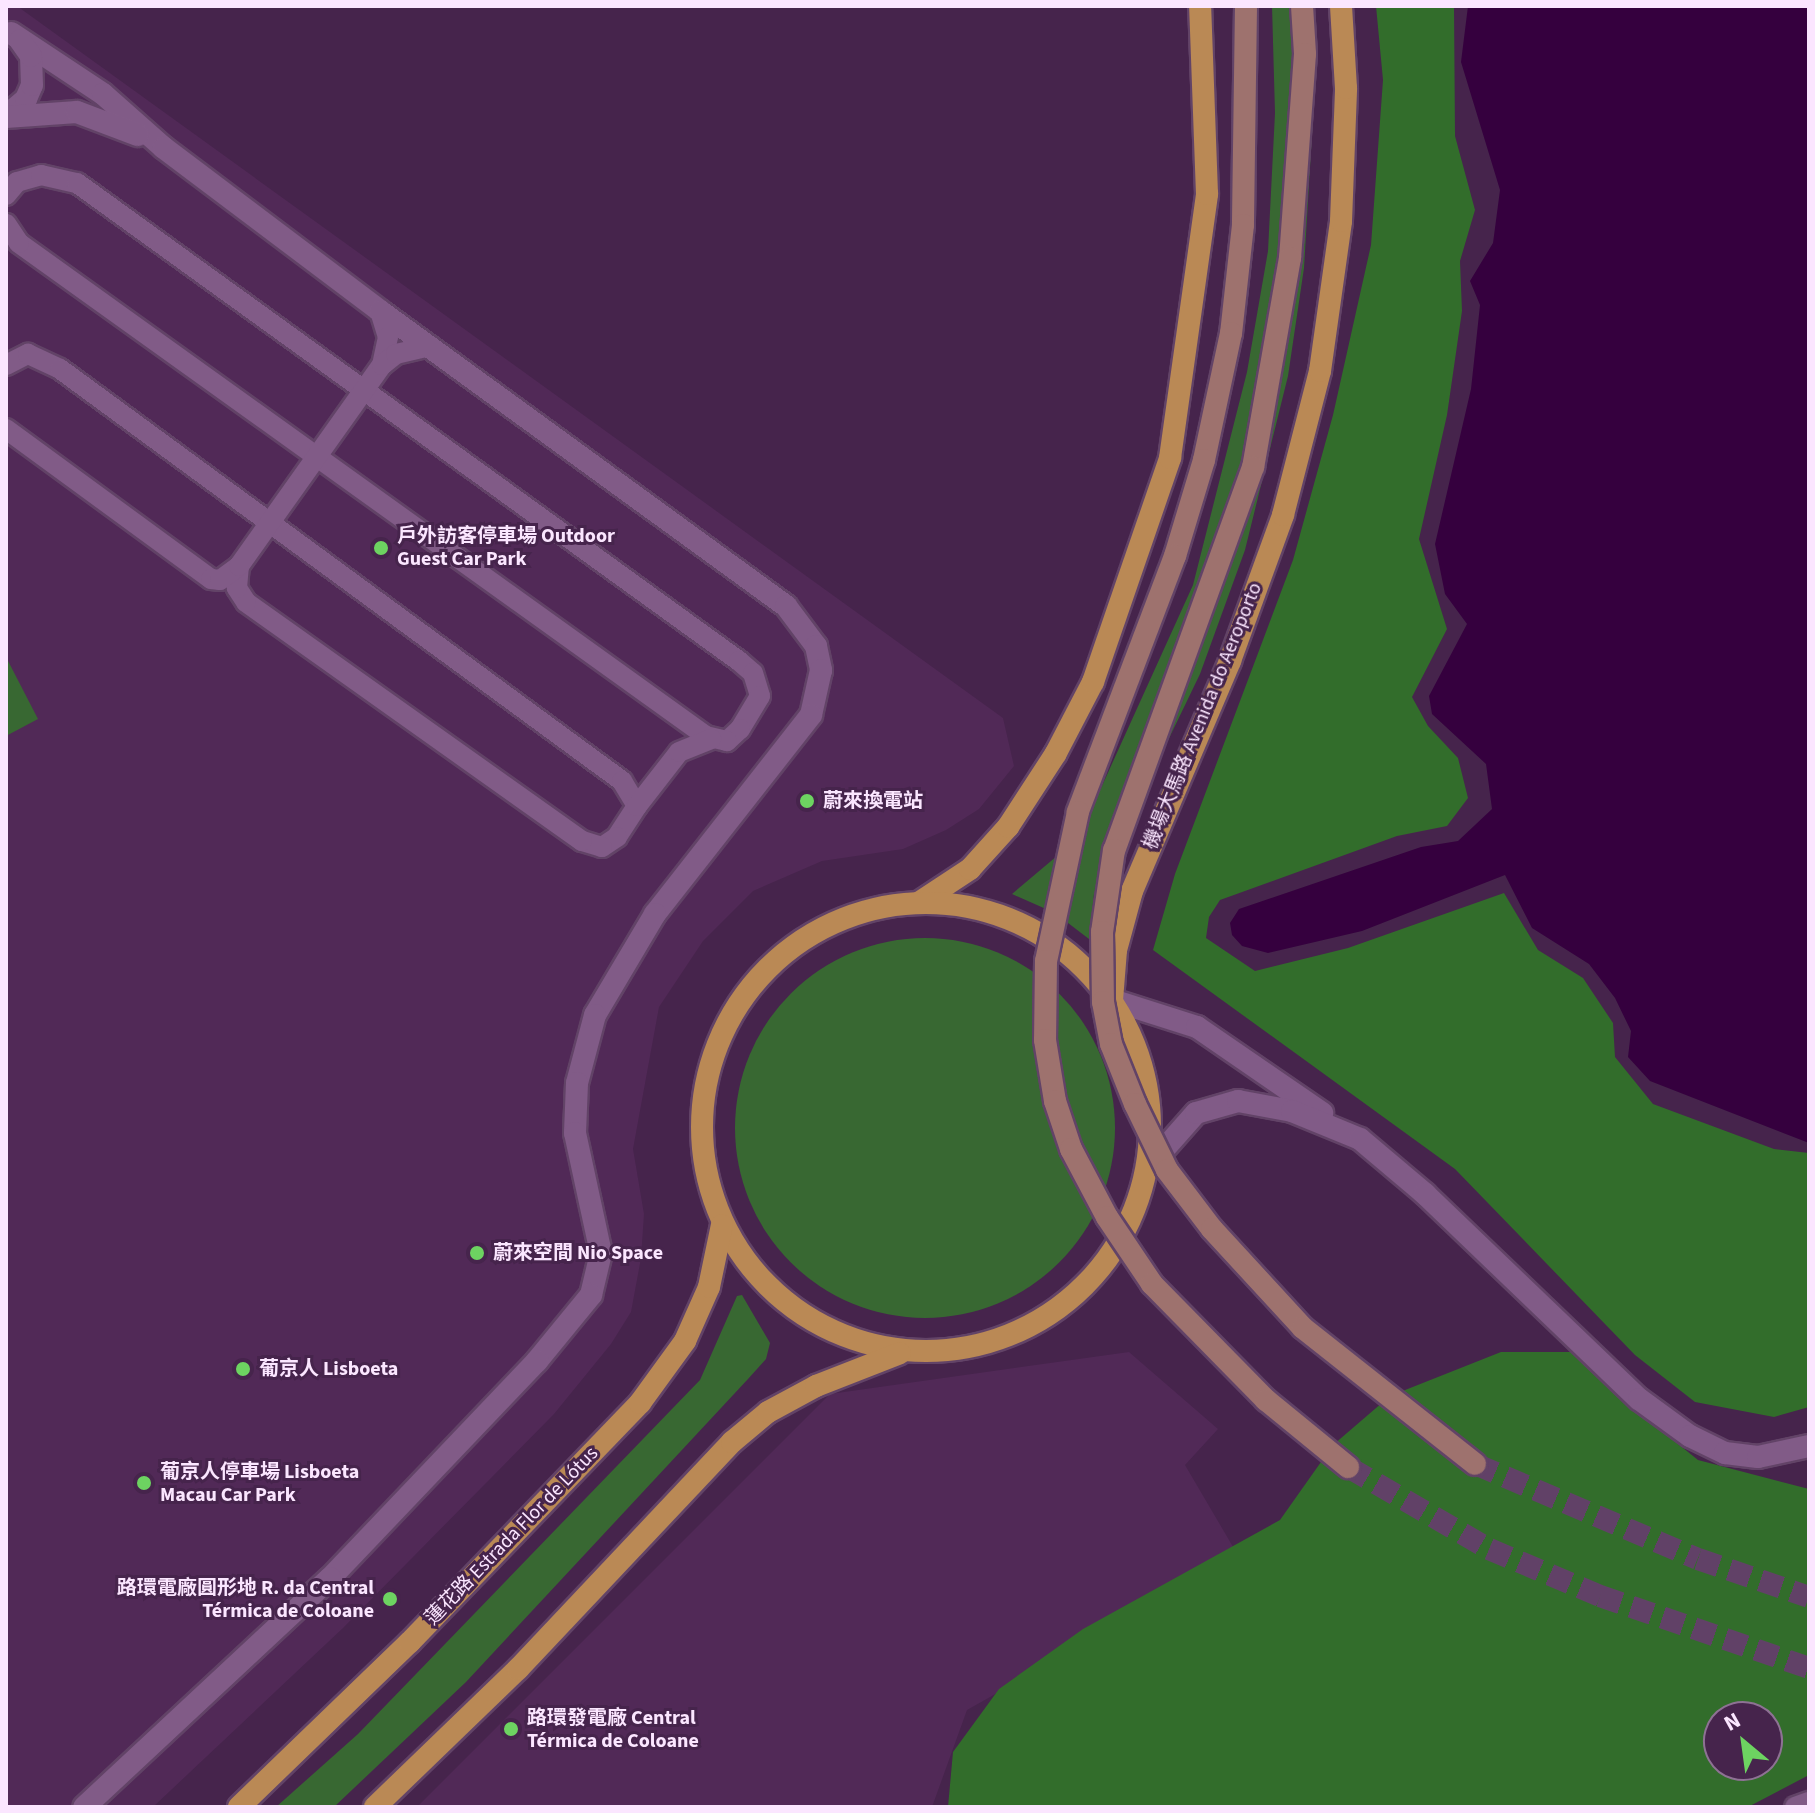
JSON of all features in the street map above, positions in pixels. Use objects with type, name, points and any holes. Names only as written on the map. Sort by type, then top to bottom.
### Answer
[{"type":"main road","points":[[920,902],[970,869],[1008,827],[1043,774],[1093,682],[1144,541],[1173,444],[1207,194],[1200,6]]},
{"type":"main road","points":[[1246,6],[1249,42],[1243,225],[1231,333],[1204,460],[1175,556],[1078,812],[1046,961],[1045,1040],[1055,1101],[1071,1149],[1107,1217],[1152,1284],[1266,1400],[1348,1467]]},
{"type":"main road","points":[[1302,6],[1305,54],[1290,258],[1257,452],[1221,568],[1150,742],[1114,850],[1102,932],[1103,1002],[1111,1044],[1135,1104],[1167,1170],[1212,1229],[1303,1328],[1475,1464]]},
{"type":"main road","name":"機場大馬路 Avenida do Aeroporto","points":[[1112,1000],[1116,950],[1132,891],[1224,674],[1278,530],[1320,371],[1341,221],[1346,88],[1341,6]]},
{"type":"main road","points":[[375,1807],[518,1669],[732,1442],[768,1412],[858,1367],[905,1352],[980,1345],[1044,1318],[1088,1282],[1133,1215],[1150,1165],[1153,1124],[1146,1087],[1112,1000],[1080,962],[1031,927],[999,914],[920,902],[889,905],[823,927],[767,968],[726,1023],[703,1089],[702,1158],[722,1225],[757,1277],[794,1311],[871,1347],[905,1352]]},
{"type":"main road","name":"蓮花路 Estrada Flor de Lótus","points":[[239,1807],[410,1642],[640,1403],[685,1341],[709,1287],[722,1225]]},
{"type":"street","points":[[6,117],[26,99],[34,70],[23,43],[9,32]]},
{"type":"street","points":[[9,32],[103,94],[164,148],[380,311],[786,606],[816,646],[819,695],[799,732],[655,914],[595,1015],[577,1083],[575,1133],[601,1253],[591,1295],[537,1361],[330,1578],[84,1807]]},
{"type":"street","points":[[6,117],[77,112],[164,148]]},
{"type":"street","points":[[1112,1000],[1197,1027],[1360,1139],[1425,1194],[1639,1399],[1690,1436],[1725,1453],[1758,1457],[1809,1446]]},
{"type":"street","points":[[1150,1165],[1196,1113],[1238,1101],[1292,1111],[1360,1139]]},
{"type":"lane","points":[[6,195],[17,182],[41,175],[77,183],[753,673],[760,696],[727,741],[712,739],[19,243],[6,224]]},
{"type":"lane","points":[[380,311],[388,337],[382,365]]},
{"type":"lane","points":[[6,429],[211,579],[229,576],[382,365],[396,354],[430,346]]},
{"type":"lane","points":[[6,365],[28,354],[42,358],[622,781],[637,806]]},
{"type":"lane","points":[[239,566],[237,588],[246,602],[582,841],[602,847],[610,844],[679,752],[712,739]]},
{"type":"lane","points":[[1795,1807],[1809,1802]]},
{"type":"shaded area","points":[[6,6],[17,6],[1003,718],[1014,766],[979,809],[946,830],[903,849],[822,861],[753,891],[703,941],[659,1007],[633,1149],[644,1214],[641,1258],[631,1312],[611,1344],[554,1414],[343,1628],[153,1807],[6,1807]]},
{"type":"shaded area","points":[[1468,6],[1809,6],[1809,1143],[1650,1081],[1628,1057],[1631,1031],[1615,998],[1589,964],[1532,928],[1505,875],[1362,931],[1268,953],[1242,946],[1232,935],[1230,923],[1239,909],[1421,847],[1458,841],[1492,809],[1486,764],[1432,714],[1429,696],[1467,624],[1445,594],[1435,544],[1471,389],[1480,305],[1470,281],[1493,243],[1500,190],[1461,62]]},
{"type":"shaded area","points":[[1129,1352],[1218,1429],[1185,1465],[1239,1557],[967,1710],[932,1807],[417,1807],[830,1394]]},
{"type":"green space","points":[[1272,6],[1313,6],[1317,51],[1304,268],[1288,376],[1245,550],[1200,674],[1094,894],[1089,939],[1055,913],[1012,894],[1057,856],[1091,810],[1193,585],[1247,372],[1268,251],[1275,113]]},
{"type":"green space","points":[[1376,6],[1454,6],[1455,136],[1475,210],[1460,261],[1462,311],[1447,415],[1419,539],[1447,629],[1412,697],[1428,726],[1458,758],[1468,798],[1447,826],[1397,836],[1220,900],[1209,917],[1206,938],[1255,971],[1348,948],[1504,893],[1538,950],[1583,978],[1613,1023],[1615,1057],[1653,1104],[1774,1149],[1809,1153],[1809,1407],[1774,1417],[1695,1402],[1635,1355],[1455,1169],[1153,950],[1175,874],[1293,560],[1333,415],[1371,245],[1383,80]]},
{"type":"green space","points":[[6,657],[38,719],[6,736]]},
{"type":"green space","points":[[925,938],[962,942],[998,953],[1031,970],[1059,994],[1083,1022],[1100,1055],[1111,1091],[1115,1128],[1111,1165],[1100,1201],[1083,1234],[1059,1262],[1031,1286],[998,1303],[962,1314],[925,1318],[888,1314],[852,1303],[819,1286],[791,1262],[767,1234],[750,1201],[739,1165],[735,1128],[739,1091],[750,1055],[767,1022],[791,994],[819,970],[852,953],[888,942]]},
{"type":"green space","points":[[742,1295],[770,1343],[766,1359],[748,1379],[466,1682],[334,1807],[276,1807],[358,1734],[700,1380],[737,1296]]},
{"type":"green space","points":[[1501,1352],[1579,1352],[1616,1394],[1698,1460],[1809,1489],[1809,1775],[1748,1807],[948,1807],[953,1752],[999,1689],[1083,1629],[1280,1520],[1333,1445],[1390,1396]]},
{"type":"tunnel","points":[[1475,1464],[1698,1559],[1809,1597]]},
{"type":"tunnel","points":[[1348,1467],[1489,1549],[1600,1596],[1809,1668]]},
{"type":"place","name":"戶外訪客停車場 Outdoor Guest Car Park","points":[[381,548]]},
{"type":"place","name":"蔚來換電站","points":[[807,801]]},
{"type":"place","name":"蔚來空間 Nio Space","points":[[477,1253]]},
{"type":"place","name":"葡京人 Lisboeta","points":[[243,1369]]},
{"type":"place","name":"葡京人停車場 Lisboeta Macau Car Park","points":[[144,1483]]},
{"type":"place","name":"路環電廠圓形地 R. da Central Térmica de Coloane","points":[[390,1599]]},
{"type":"place","name":"路環發電廠 Central Térmica de Coloane","points":[[511,1729]]}]
